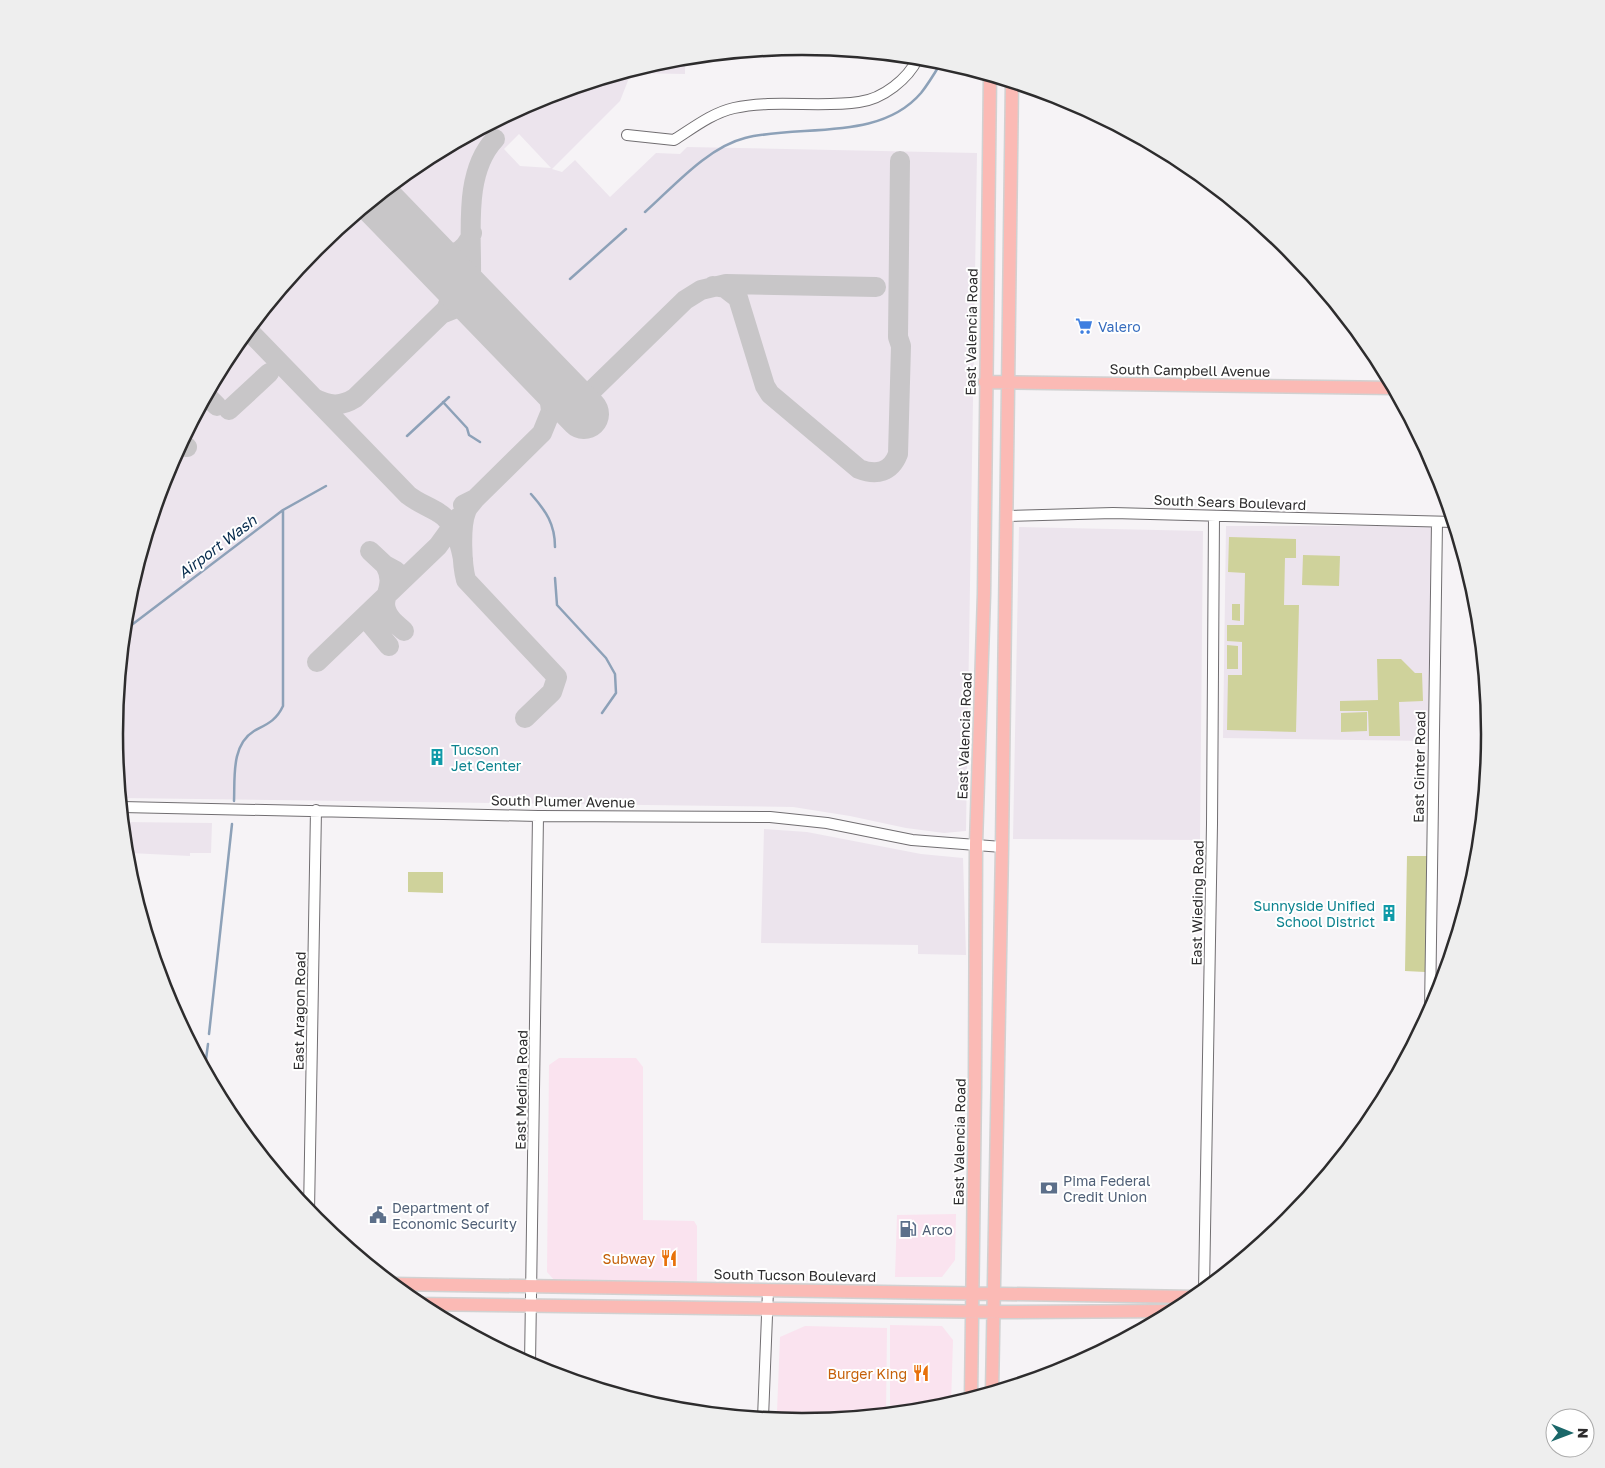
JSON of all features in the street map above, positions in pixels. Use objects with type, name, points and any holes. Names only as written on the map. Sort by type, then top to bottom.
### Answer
[{"type":"main road","name":"East Valencia Road","points":[[971,1392],[976,844],[984,594],[990,82]]},
{"type":"main road","points":[[992,1386],[1002,847],[1012,88]]},
{"type":"main road","points":[[989,159],[1010,159]]},
{"type":"main road","name":"South Campbell Avenue","points":[[985,382],[1387,388]]},
{"type":"main road","points":[[975,1087],[998,1087]]},
{"type":"main road","name":"South Tucson Boulevard","points":[[404,1284],[1183,1297]]},
{"type":"main road","points":[[433,1304],[993,1312],[1160,1311]]},
{"type":"street","points":[[627,134],[674,140],[706,119],[732,108],[786,103],[860,102],[889,90],[904,78],[913,65]]},
{"type":"street","name":"South Sears Boulevard","points":[[1006,516],[1114,513],[1447,522]]},
{"type":"street","name":"East Wieding Road","points":[[1204,1282],[1212,824],[1214,516]]},
{"type":"street","name":"East Ginter Road","points":[[1430,993],[1436,522]]},
{"type":"street","name":"South Plumer Avenue","points":[[128,807],[538,816],[770,817],[827,822],[912,840],[1002,847]]},
{"type":"street","name":"East Aragon Road","points":[[309,1200],[316,810]]},
{"type":"street","name":"East Medina Road","points":[[530,1355],[538,816]]},
{"type":"street","points":[[763,1412],[768,1290]]},
{"type":"shaded area","points":[[685,66],[685,74],[647,73]]},
{"type":"shaded area","points":[[629,77],[620,101],[552,169],[562,172],[575,160],[610,197],[656,153],[680,154],[687,147],[977,153],[966,831],[944,833],[906,828],[850,816],[793,807],[127,798],[123,734],[125,690],[129,645],[147,558],[175,474],[214,394],[238,357],[292,286],[322,254],[389,195],[425,169],[502,125],[584,91]],"holes":[[[519,134],[551,168],[520,166],[504,149]]]},
{"type":"shaded area","points":[[1226,526],[1432,526],[1428,741],[1223,738]]},
{"type":"shaded area","points":[[1019,527],[1203,531],[1200,840],[1013,839]]},
{"type":"shaded area","points":[[129,822],[212,823],[211,853],[190,853],[190,856],[135,853]]},
{"type":"shaded area","points":[[764,829],[807,832],[921,854],[963,858],[966,955],[918,954],[918,945],[761,943]]},
{"type":"shaded area","points":[[559,1058],[636,1058],[643,1067],[643,1220],[694,1221],[697,1226],[697,1281],[554,1280],[547,1272],[549,1065]]},
{"type":"shaded area","points":[[956,1214],[955,1260],[942,1277],[895,1277],[897,1215]]},
{"type":"shaded area","points":[[890,1325],[942,1326],[953,1340],[951,1396],[890,1407]]},
{"type":"shaded area","points":[[805,1326],[887,1328],[886,1408],[847,1412],[802,1413],[754,1412],[777,1412],[780,1337]]},
{"type":"green space","points":[[1229,537],[1296,539],[1296,558],[1285,558],[1284,605],[1299,605],[1296,732],[1227,730],[1228,675],[1242,675],[1242,642],[1227,641],[1227,625],[1244,625],[1245,573],[1228,572]]},
{"type":"green space","points":[[1303,555],[1340,556],[1339,586],[1302,585]]},
{"type":"green space","points":[[1232,604],[1240,604],[1240,621],[1232,620]]},
{"type":"green space","points":[[1227,645],[1238,646],[1238,669],[1227,669]]},
{"type":"green space","points":[[1377,659],[1401,659],[1415,673],[1422,673],[1423,701],[1399,702],[1400,736],[1369,736],[1368,711],[1340,711],[1340,701],[1378,700]]},
{"type":"green space","points":[[1367,712],[1367,731],[1341,732],[1341,713]]},
{"type":"green space","points":[[1407,856],[1427,856],[1425,972],[1405,971]]},
{"type":"green space","points":[[408,872],[443,872],[443,893],[408,892]]},
{"type":"waterway","points":[[645,212],[704,159],[731,143],[767,134],[838,129],[884,119],[904,108],[921,93],[937,69]]},
{"type":"waterway","points":[[570,279],[626,229]]},
{"type":"waterway","points":[[407,436],[449,397]]},
{"type":"waterway","points":[[443,402],[467,428],[469,435],[480,442]]},
{"type":"waterway","name":"Airport Wash","points":[[133,624],[283,510],[326,486]]},
{"type":"waterway","points":[[531,494],[549,518],[555,539],[555,547]]},
{"type":"waterway","points":[[234,801],[236,763],[241,745],[254,731],[274,719],[283,706],[283,510]]},
{"type":"waterway","points":[[555,578],[557,605],[606,658],[615,674],[616,693],[602,713]]},
{"type":"waterway","points":[[209,1034],[232,824]]},
{"type":"waterway","points":[[206,1058],[208,1044]]},
{"type":"taxiway","points":[[314,398],[325,403],[335,404],[345,403],[355,398],[465,291],[471,276],[471,204],[474,186],[478,169],[485,153],[495,139]]},
{"type":"taxiway","points":[[713,286],[725,288],[738,298],[765,386],[770,394],[859,469],[872,472],[887,469],[898,454],[901,346],[898,337],[900,161]]},
{"type":"taxiway","points":[[424,249],[439,254],[453,254],[464,247],[472,233]]},
{"type":"taxiway","points":[[443,268],[449,284],[450,295],[445,311]]},
{"type":"taxiway","points":[[576,406],[685,300],[701,290],[726,284],[876,287]]},
{"type":"taxiway","points":[[444,313],[459,307],[485,312]]},
{"type":"taxiway","points":[[253,336],[408,495],[439,513],[449,522],[456,533],[463,559]]},
{"type":"taxiway","points":[[229,410],[269,373]]},
{"type":"taxiway","points":[[463,505],[475,499],[542,433],[551,411],[547,376]]},
{"type":"taxiway","points":[[211,400],[217,406]]},
{"type":"taxiway","points":[[475,499],[468,507],[463,527],[463,556],[466,580],[557,677],[552,692],[525,718]]},
{"type":"taxiway","points":[[317,662],[438,546],[459,517]]},
{"type":"taxiway","points":[[370,551],[385,565],[396,571]]},
{"type":"taxiway","points":[[385,565],[390,580],[385,603],[386,608],[391,619],[404,631]]},
{"type":"taxiway","points":[[373,609],[369,622],[389,646]]},
{"type":"runway","points":[[380,203],[584,414]]},
{"type":"place","name":"Valero","points":[[1084,326]]},
{"type":"place","name":"Tucson Jet Center","points":[[437,757]]},
{"type":"place","name":"Sunnyside Unified School District","points":[[1389,913]]},
{"type":"place","name":"Pima Federal Credit Union","points":[[1049,1188]]},
{"type":"place","name":"Department of Economic Security","points":[[378,1215]]},
{"type":"place","name":"Arco","points":[[908,1229]]},
{"type":"place","name":"Subway","points":[[669,1258]]},
{"type":"place","name":"Burger King","points":[[921,1373]]}]
